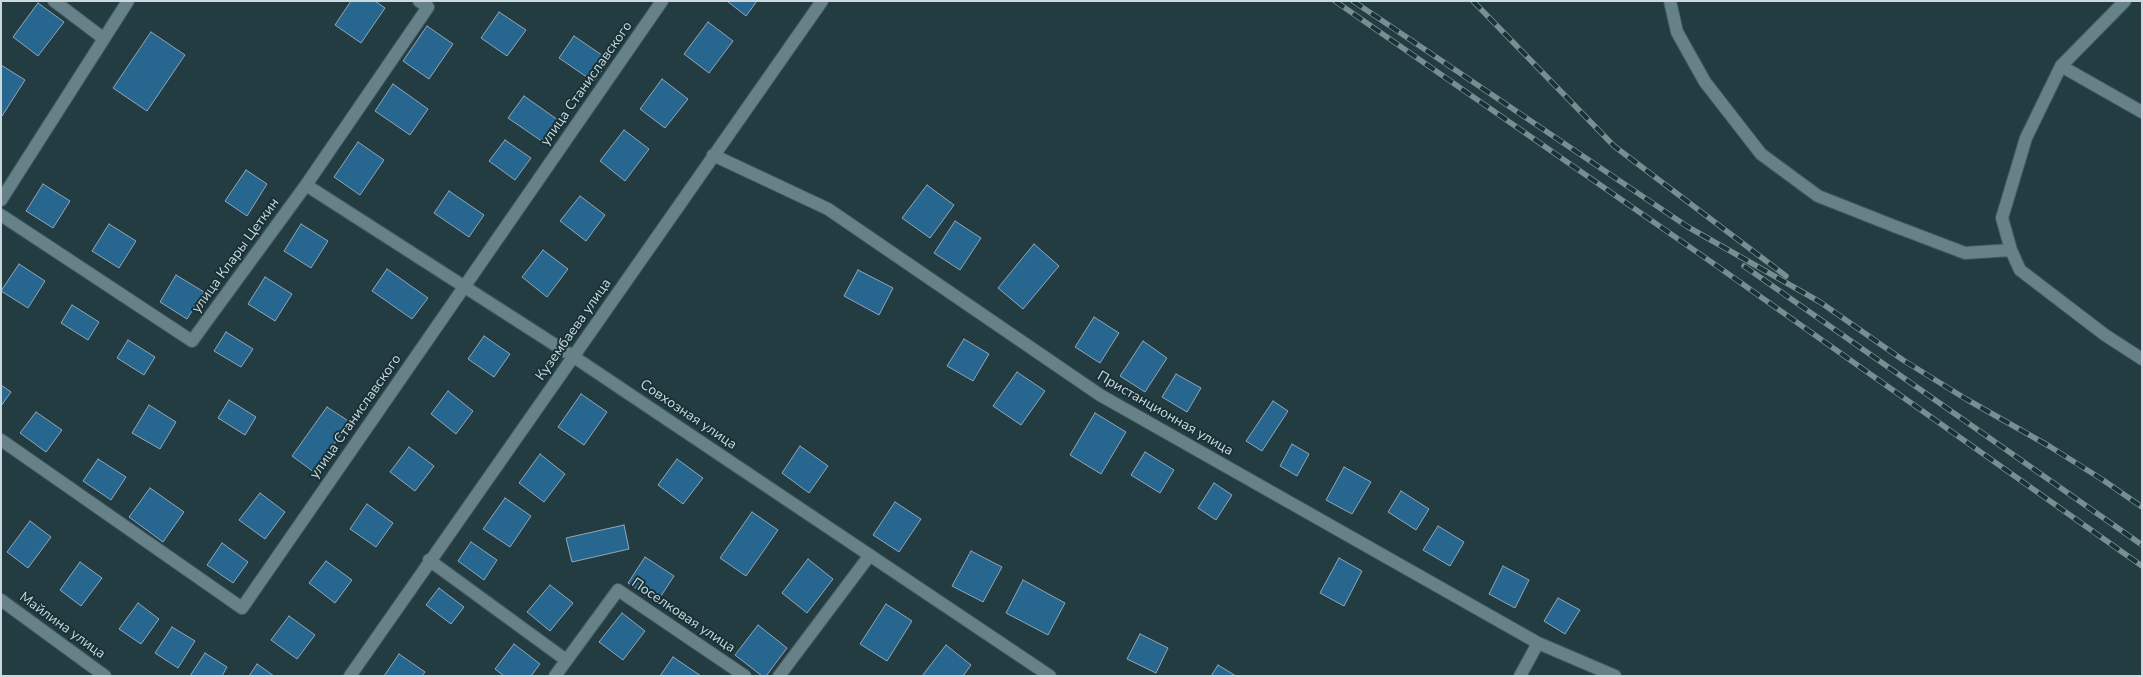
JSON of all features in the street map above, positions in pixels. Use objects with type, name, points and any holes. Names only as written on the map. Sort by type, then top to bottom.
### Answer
[{"type":"street","points":[[54,1],[103,38]]},
{"type":"street","points":[[1,200],[128,1]]},
{"type":"street","name":"улица Клары Цеткин","points":[[1,215],[192,341],[306,185],[428,7],[420,1]]},
{"type":"street","name":"улица Станиславского","points":[[1,440],[242,608],[662,1]]},
{"type":"street","name":"Кузембаева улица","points":[[350,676],[429,560],[574,357],[822,1]]},
{"type":"street","points":[[1670,1],[1677,32],[1705,82],[1761,154],[1818,196],[1965,253],[2012,250]]},
{"type":"street","points":[[2125,1],[2061,66],[2026,138],[2002,218],[2020,270],[2105,335],[2142,359]]},
{"type":"street","points":[[2061,66],[2142,112]]},
{"type":"street","name":"Пристанционная улица","points":[[713,155],[828,208],[1100,395],[1538,643],[1615,676]]},
{"type":"street","name":"Совхозная улица","points":[[306,185],[574,357],[1050,676]]},
{"type":"street","points":[[779,676],[870,555]]},
{"type":"street","points":[[429,560],[566,660]]},
{"type":"street","name":"Поселковая улица","points":[[555,676],[618,590],[745,676]]},
{"type":"street","name":"Майлина улица","points":[[1,600],[105,676]]},
{"type":"street","points":[[1520,676],[1538,643]]},
{"type":"building","points":[[351,1],[375,1],[385,8],[361,43],[335,25]]},
{"type":"building","points":[[727,1],[757,1],[746,16]]},
{"type":"building","points":[[38,3],[64,22],[38,56],[13,37]]},
{"type":"building","points":[[499,12],[526,30],[507,56],[481,38]]},
{"type":"building","points":[[708,22],[733,41],[709,73],[684,54]]},
{"type":"building","points":[[427,26],[453,44],[429,79],[403,61]]},
{"type":"building","points":[[151,32],[185,55],[147,111],[113,88]]},
{"type":"building","points":[[574,36],[609,60],[594,82],[559,58]]},
{"type":"building","points":[[1,65],[25,80],[2,116],[1,116]]},
{"type":"building","points":[[662,79],[688,99],[665,128],[640,109]]},
{"type":"building","points":[[393,84],[428,109],[410,135],[375,111]]},
{"type":"building","points":[[524,96],[558,120],[543,142],[508,118]]},
{"type":"building","points":[[624,130],[649,149],[625,181],[600,161]]},
{"type":"building","points":[[505,140],[531,158],[515,180],[489,161]]},
{"type":"building","points":[[358,142],[384,160],[360,195],[334,177]]},
{"type":"building","points":[[246,170],[267,184],[247,216],[225,201]]},
{"type":"building","points":[[43,184],[70,201],[53,228],[26,211]]},
{"type":"building","points":[[927,185],[954,205],[930,238],[902,218]]},
{"type":"building","points":[[449,191],[484,215],[469,237],[434,213]]},
{"type":"building","points":[[580,196],[605,215],[586,241],[560,221]]},
{"type":"building","points":[[955,221],[981,238],[960,270],[934,253]]},
{"type":"building","points":[[109,224],[136,241],[119,268],[92,251]]},
{"type":"building","points":[[301,224],[328,241],[311,268],[284,251]]},
{"type":"building","points":[[1034,244],[1059,266],[1023,309],[998,288]]},
{"type":"building","points":[[543,250],[568,269],[547,297],[522,277]]},
{"type":"building","points":[[19,264],[45,281],[28,308],[1,291]]},
{"type":"building","points":[[387,269],[428,298],[412,319],[372,291]]},
{"type":"building","points":[[858,270],[893,288],[879,315],[844,296]]},
{"type":"building","points":[[176,275],[204,292],[187,319],[160,302]]},
{"type":"building","points":[[265,277],[292,294],[275,321],[248,304]]},
{"type":"building","points":[[72,305],[99,322],[88,340],[61,323]]},
{"type":"building","points":[[1094,317],[1119,333],[1100,363],[1075,347]]},
{"type":"building","points":[[226,332],[253,349],[241,367],[214,351]]},
{"type":"building","points":[[484,336],[510,354],[494,377],[468,359]]},
{"type":"building","points":[[964,339],[989,354],[973,381],[947,366]]},
{"type":"building","points":[[128,340],[155,357],[144,375],[117,358]]},
{"type":"building","points":[[1143,341],[1167,358],[1145,392],[1120,376]]},
{"type":"building","points":[[1017,372],[1045,391],[1021,425],[993,406]]},
{"type":"building","points":[[1176,374],[1201,388],[1187,412],[1162,397]]},
{"type":"building","points":[[1,385],[11,392],[1,406]]},
{"type":"building","points":[[448,391],[473,411],[456,434],[431,414]]},
{"type":"building","points":[[581,394],[607,412],[584,445],[558,427]]},
{"type":"building","points":[[229,400],[256,417],[245,435],[218,418]]},
{"type":"building","points":[[1273,401],[1288,411],[1262,451],[1246,441]]},
{"type":"building","points":[[149,405],[176,422],[160,449],[132,433]]},
{"type":"building","points":[[327,407],[350,422],[314,472],[292,456]]},
{"type":"building","points":[[36,412],[62,430],[46,452],[20,433]]},
{"type":"building","points":[[1095,413],[1126,432],[1101,474],[1070,455]]},
{"type":"building","points":[[1292,444],[1309,454],[1297,476],[1280,466]]},
{"type":"building","points":[[800,446],[828,466],[809,493],[782,473]]},
{"type":"building","points":[[409,447],[434,466],[415,491],[390,472]]},
{"type":"building","points":[[1145,452],[1174,470],[1160,493],[1131,475]]},
{"type":"building","points":[[540,454],[565,474],[544,502],[519,483]]},
{"type":"building","points":[[98,459],[126,477],[111,500],[83,481]]},
{"type":"building","points":[[677,459],[703,478],[683,504],[658,485]]},
{"type":"building","points":[[1344,467],[1371,482],[1352,514],[1326,500]]},
{"type":"building","points":[[1214,483],[1232,495],[1216,520],[1198,508]]},
{"type":"building","points":[[150,488],[184,512],[163,542],[129,517]]},
{"type":"building","points":[[1401,491],[1429,509],[1416,530],[1388,512]]},
{"type":"building","points":[[260,493],[285,512],[265,539],[239,520]]},
{"type":"building","points":[[505,498],[531,516],[510,547],[483,529]]},
{"type":"building","points":[[895,502],[921,519],[899,552],[873,535]]},
{"type":"building","points":[[367,504],[393,523],[376,547],[350,529]]},
{"type":"building","points":[[752,512],[778,530],[746,576],[720,558]]},
{"type":"building","points":[[30,521],[51,537],[28,568],[7,552]]},
{"type":"building","points":[[624,525],[629,549],[572,562],[566,538]]},
{"type":"building","points":[[1438,526],[1464,542],[1450,566],[1423,550]]},
{"type":"building","points":[[471,542],[497,560],[484,580],[458,561]]},
{"type":"building","points":[[222,543],[248,562],[233,583],[207,565]]},
{"type":"building","points":[[971,551],[1002,567],[983,602],[952,586]]},
{"type":"building","points":[[645,557],[674,576],[657,602],[628,583]]},
{"type":"building","points":[[1339,558],[1362,571],[1344,606],[1320,593]]},
{"type":"building","points":[[808,559],[833,579],[807,613],[782,593]]},
{"type":"building","points":[[326,561],[352,580],[335,603],[309,583]]},
{"type":"building","points":[[80,562],[102,578],[81,606],[60,590]]},
{"type":"building","points":[[1503,566],[1529,580],[1515,608],[1489,594]]},
{"type":"building","points":[[1023,580],[1065,603],[1048,635],[1006,613]]},
{"type":"building","points":[[550,585],[573,603],[550,631],[527,612]]},
{"type":"building","points":[[439,588],[464,607],[451,624],[426,605]]},
{"type":"building","points":[[1558,598],[1580,610],[1565,634],[1544,621]]},
{"type":"building","points":[[138,603],[159,619],[141,644],[119,629]]},
{"type":"building","points":[[886,604],[912,621],[887,661],[860,644]]},
{"type":"building","points":[[622,613],[645,631],[623,660],[599,642]]},
{"type":"building","points":[[289,616],[315,635],[297,659],[271,640]]},
{"type":"building","points":[[758,625],[787,648],[766,676],[762,676],[735,655]]},
{"type":"building","points":[[172,627],[195,641],[178,668],[155,653]]},
{"type":"building","points":[[1140,634],[1168,648],[1156,673],[1127,659]]},
{"type":"building","points":[[514,644],[540,664],[531,676],[504,676],[495,669]]},
{"type":"building","points":[[946,645],[971,665],[963,676],[922,676]]},
{"type":"building","points":[[205,653],[227,667],[222,676],[190,676]]},
{"type":"building","points":[[399,654],[425,672],[422,676],[384,676]]},
{"type":"building","points":[[673,657],[701,676],[660,676]]},
{"type":"building","points":[[257,664],[274,676],[249,676]]},
{"type":"building","points":[[1218,665],[1236,676],[1211,676]]},
{"type":"railway","points":[[1335,1],[1717,266],[2142,566]]},
{"type":"railway","points":[[1353,1],[1688,227],[1820,302],[1903,360],[1966,399],[2049,446],[2142,507]]},
{"type":"railway","points":[[1473,1],[1614,146],[1786,276]]},
{"type":"railway","points":[[1744,266],[2142,545]]}]
